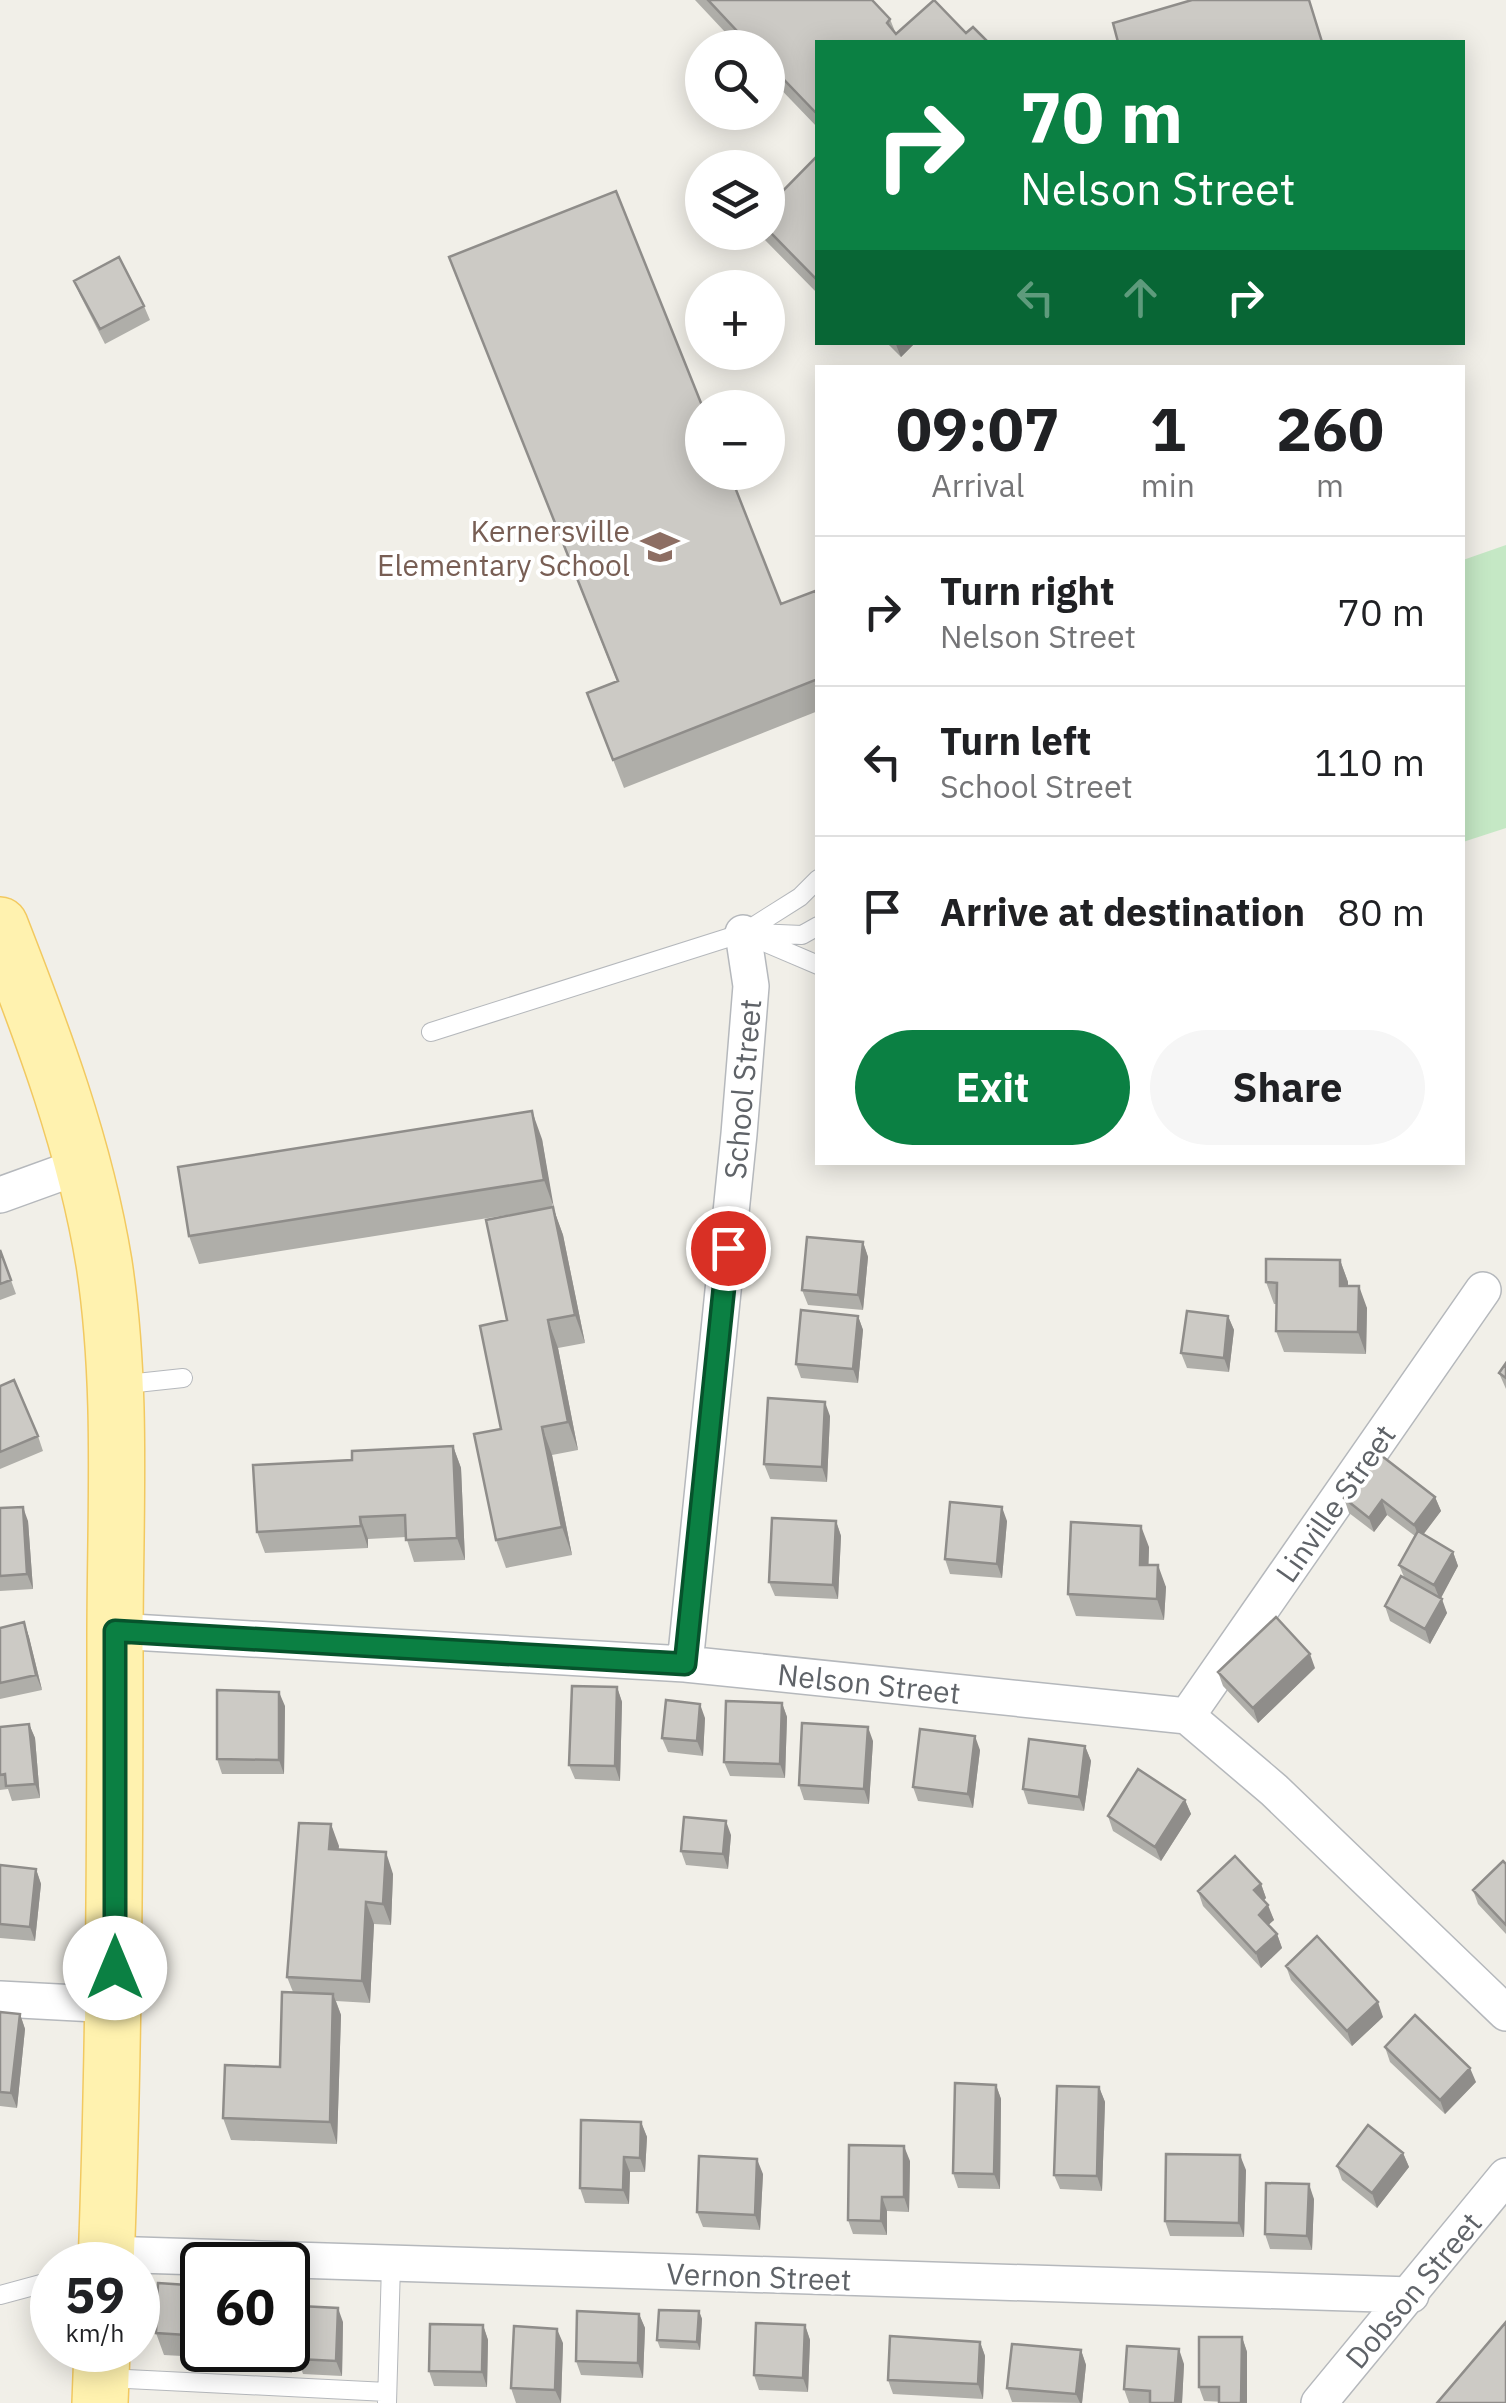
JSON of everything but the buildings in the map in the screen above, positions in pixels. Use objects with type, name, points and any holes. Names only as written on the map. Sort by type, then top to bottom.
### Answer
[{"type":"main road","points":[[0,925],[47,1046],[83,1165],[104,1262],[118,1385],[115,2005],[100,2242]]},
{"type":"street","name":"School Street","points":[[685,1664],[751,986],[743,933]]},
{"type":"street","points":[[0,1195],[83,1165]]},
{"type":"street","name":"Linville Street","points":[[1187,1716],[1483,1290]]},
{"type":"street","name":"Nelson Street","points":[[115,1631],[685,1664],[1187,1716]]},
{"type":"street","points":[[1187,1716],[1274,1790],[1506,2013]]},
{"type":"street","points":[[0,1999],[115,2005]]},
{"type":"street","name":"Dobson Street","points":[[1319,2403],[1412,2296],[1506,2176]]},
{"type":"street","name":"Vernon Street","points":[[160,2262],[391,2264],[1412,2296]]},
{"type":"lane","points":[[432,1032],[743,933],[800,897],[815,882]]},
{"type":"lane","points":[[743,933],[802,935],[815,928]]},
{"type":"lane","points":[[743,933],[815,964]]},
{"type":"lane","points":[[118,1385],[182,1378]]},
{"type":"lane","points":[[101,2377],[387,2398],[391,2264]]},
{"type":"lane","points":[[0,2295],[30,2286]]},
{"type":"green space","points":[[1506,545],[1506,828],[1465,841],[1465,559]]},
{"type":"place","name":"Kernersville Elementary School","points":[[660,547]]},
{"type":"route","points":[[115,1968],[115,1631],[685,1664],[728,1248]]}]
